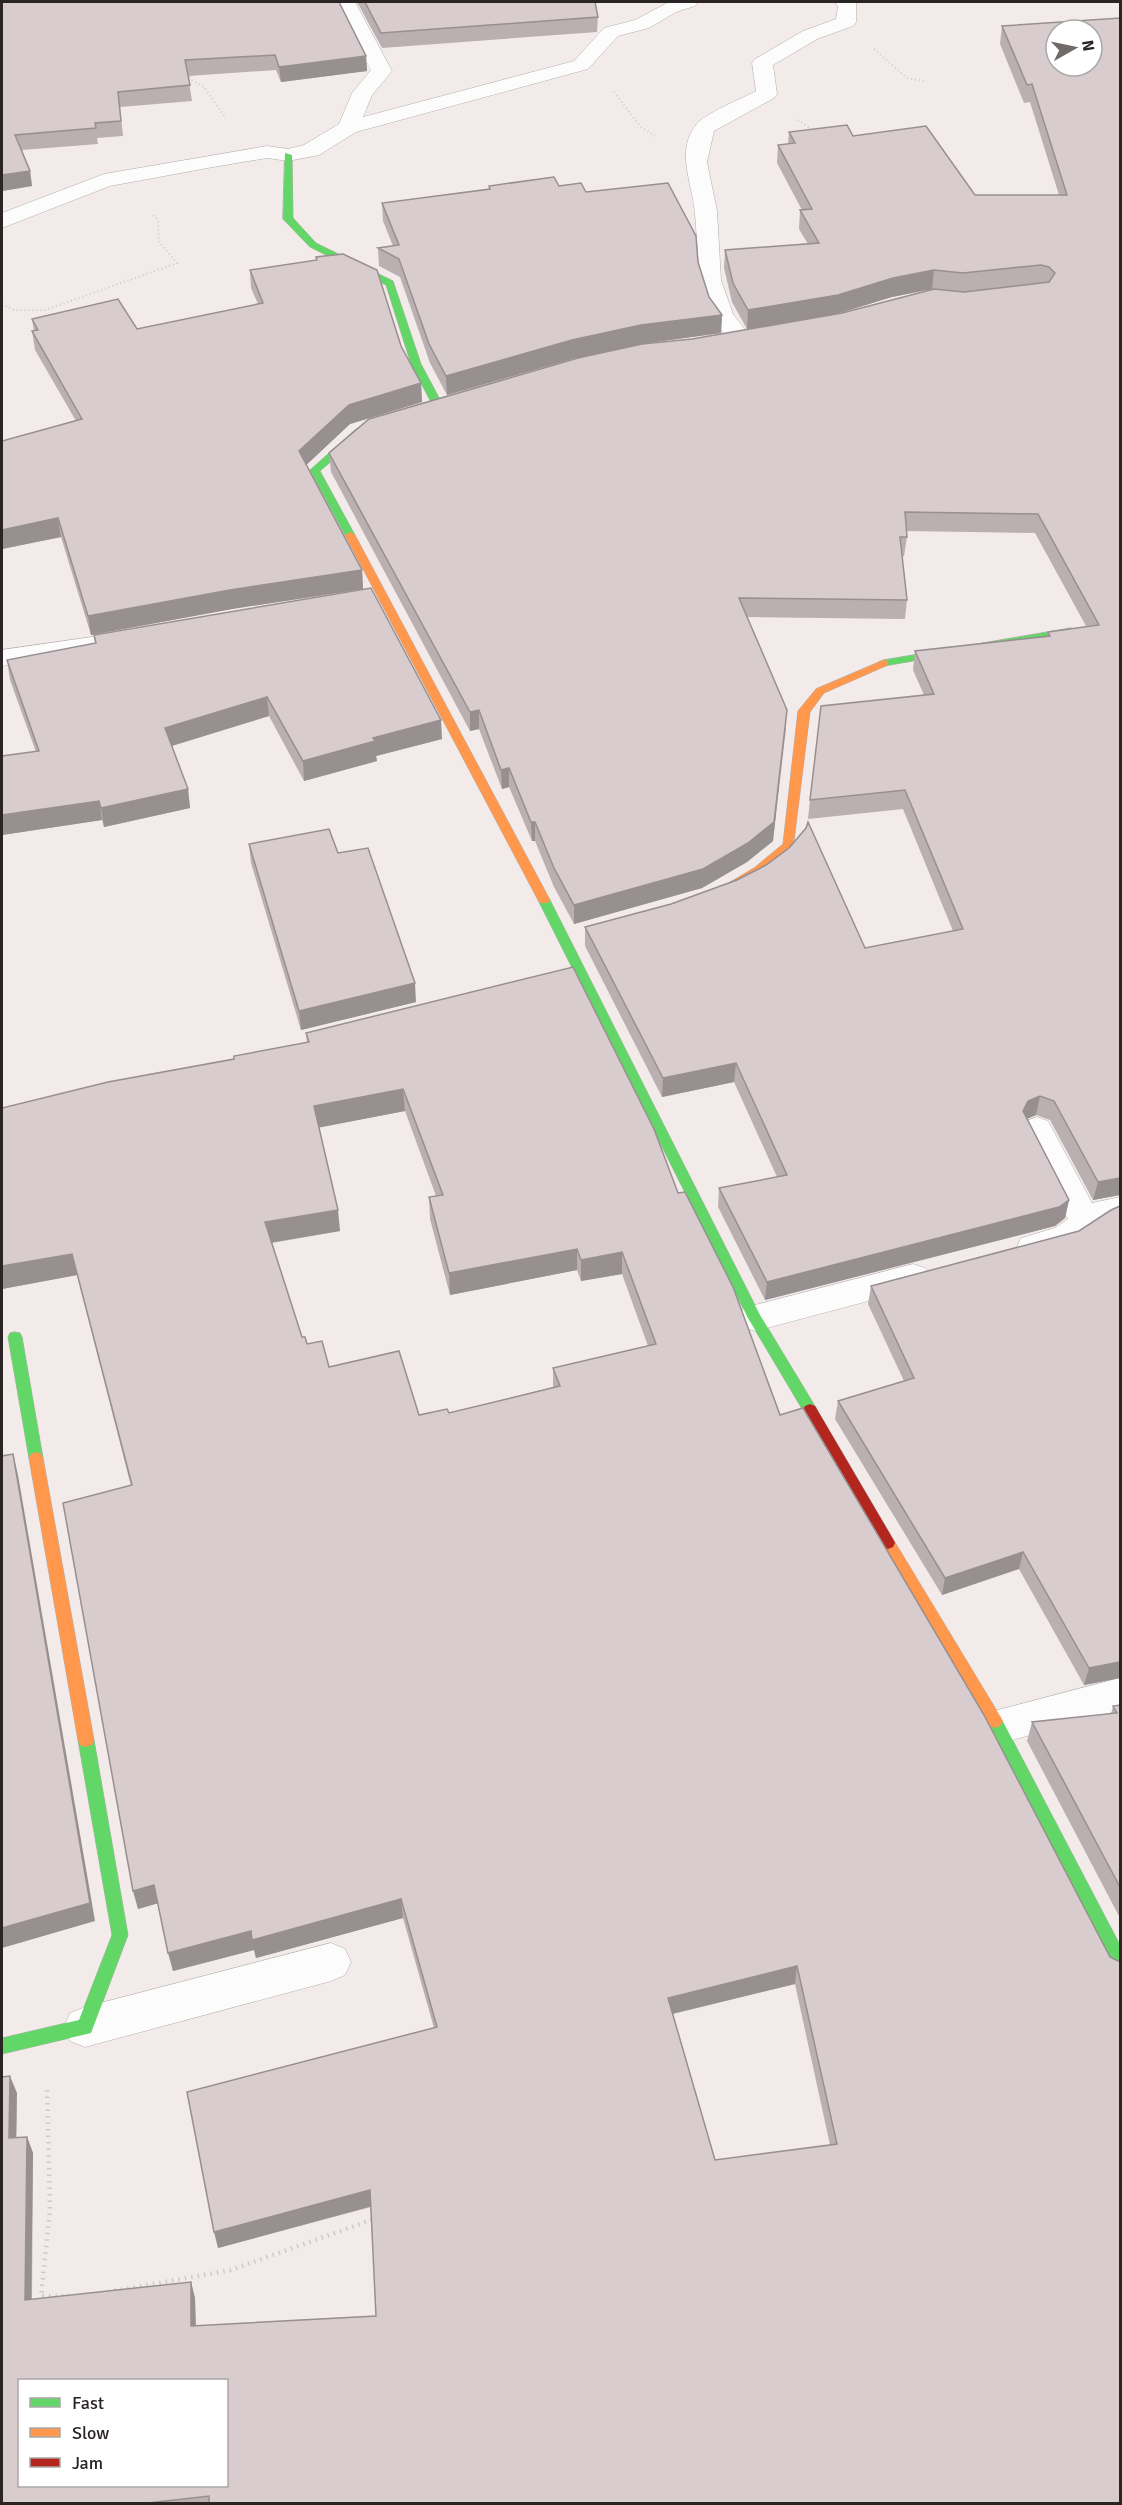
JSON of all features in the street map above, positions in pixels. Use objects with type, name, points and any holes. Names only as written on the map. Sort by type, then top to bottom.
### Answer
[{"type":"street","points":[[345,2],[382,71],[362,93],[348,127]]},
{"type":"street","points":[[2,222],[104,182],[129,176],[311,150],[348,127],[581,65],[611,32],[642,24],[669,8],[688,2]]},
{"type":"street","points":[[711,345],[751,337],[722,315],[710,279],[706,211],[696,162],[699,142],[705,127],[767,94],[762,63],[846,12]]},
{"type":"street","points":[[277,154],[288,219],[313,245],[390,283],[417,364],[450,404],[360,431],[315,470],[372,598],[569,939],[583,974],[755,1318],[998,1728],[1120,1961]]},
{"type":"street","points":[[713,897],[758,871],[789,846],[804,711],[820,692],[885,663],[1071,631]]},
{"type":"street","points":[[2,658],[121,640]]},
{"type":"street","points":[[548,983],[583,974]]},
{"type":"street","points":[[1037,1129],[1086,1221]]},
{"type":"street","points":[[1009,1253],[1066,1238],[1099,1213],[1120,1209]]},
{"type":"street","points":[[755,1318],[939,1270]]},
{"type":"street","points":[[15,1337],[120,1935],[84,2026]]},
{"type":"street","points":[[998,1728],[1120,1694]]},
{"type":"street","points":[[2,2046],[331,1962]]},
{"type":"path","points":[[846,12],[907,78],[925,81]]},
{"type":"path","points":[[581,65],[598,74],[641,127],[696,162]]},
{"type":"path","points":[[187,70],[192,80],[204,87],[228,124],[277,154]]},
{"type":"path","points":[[767,94],[815,132]]},
{"type":"path","points":[[2,304],[14,310],[45,310],[177,263],[159,242],[158,220],[143,204],[129,176]]},
{"type":"path","points":[[47,2081],[50,2209],[41,2296],[73,2296]]},
{"type":"path","points":[[96,2294],[231,2270],[385,2215]]},
{"type":"building","points":[[2,2],[339,2],[366,56],[279,67],[275,55],[185,60],[190,85],[118,92],[121,121],[95,123],[96,128],[15,135],[30,171],[2,175]]},
{"type":"building","points":[[365,2],[595,2],[598,17],[381,33]]},
{"type":"building","points":[[1120,18],[1120,1178],[1098,1182],[1054,1101],[1040,1096],[1028,1101],[1023,1111],[1069,1200],[1059,1207],[767,1282],[719,1188],[787,1175],[736,1063],[663,1078],[585,927],[671,904],[737,880],[766,865],[789,848],[806,828],[808,822],[865,948],[963,929],[905,790],[810,800],[821,706],[934,694],[915,651],[1050,636],[1048,632],[1099,625],[1038,514],[905,512],[907,537],[900,537],[907,600],[739,598],[787,710],[774,822],[748,843],[703,869],[574,905],[554,868],[535,822],[531,822],[509,768],[501,770],[479,710],[470,712],[329,453],[369,419],[578,358],[642,344],[692,339],[842,313],[934,289],[964,292],[1049,282],[1055,273],[1049,267],[1041,265],[963,273],[934,270],[893,278],[838,295],[748,310],[733,283],[725,250],[819,243],[800,210],[812,209],[778,145],[795,143],[789,132],[847,125],[853,136],[926,126],[975,195],[1067,195],[1032,84],[1027,85],[1002,26],[1044,23],[1044,78],[1104,78],[1104,19]]},
{"type":"building","points":[[554,177],[559,186],[581,183],[586,192],[668,183],[696,236],[698,262],[709,297],[722,315],[641,325],[572,340],[446,376],[429,344],[399,259],[378,248],[399,245],[382,203],[490,189],[489,186]]},
{"type":"building","points":[[343,254],[377,270],[401,346],[421,383],[349,405],[299,451],[362,570],[230,590],[88,616],[58,518],[2,530],[2,441],[82,419],[32,331],[38,330],[32,319],[118,299],[137,329],[263,303],[250,270]]},
{"type":"building","points":[[371,588],[441,720],[373,738],[375,741],[303,761],[267,697],[165,728],[188,789],[101,808],[99,801],[2,815],[2,756],[39,751],[7,660],[96,643],[94,635]]},
{"type":"building","points":[[329,829],[338,853],[368,848],[415,983],[299,1011],[249,844]]},
{"type":"building","points":[[573,967],[654,1129],[678,1193],[685,1192],[733,1287],[780,1415],[803,1408],[984,1715],[1110,1957],[1120,1962],[1120,2504],[209,2504],[209,2496],[139,2504],[2,2504],[2,2077],[10,2076],[9,2138],[27,2137],[25,2300],[191,2282],[191,2326],[376,2316],[370,2190],[214,2232],[187,2092],[437,2027],[401,1899],[252,1940],[251,1931],[168,1953],[154,1885],[133,1891],[63,1503],[132,1485],[72,1254],[2,1266],[2,1108],[108,1082],[234,1059],[234,1056],[309,1042],[306,1033]],"holes":[[[403,1089],[443,1195],[429,1197],[449,1273],[577,1249],[581,1260],[622,1252],[656,1344],[553,1368],[560,1386],[449,1413],[447,1409],[419,1415],[399,1351],[329,1367],[322,1341],[307,1344],[305,1337],[302,1337],[265,1222],[338,1210],[314,1106]],[[797,1966],[837,2144],[715,2160],[668,1998]]]},
{"type":"building","points":[[1120,1206],[1120,1662],[1089,1668],[1023,1552],[945,1578],[838,1401],[914,1378],[871,1286],[1079,1231]]},
{"type":"building","points":[[13,1454],[90,1903],[2,1928],[2,1456]]},
{"type":"building","points":[[1120,1705],[1120,1887],[1032,1722],[1117,1713],[1113,1706]]},
{"type":"traffic: fast","points":[[288,155],[288,219],[313,245],[390,283],[416,364],[439,407],[360,431],[315,470],[350,535]]},
{"type":"traffic: fast","points":[[884,663],[1071,631]]},
{"type":"traffic: fast","points":[[544,900],[755,1318],[810,1410]]},
{"type":"traffic: fast","points":[[15,1337],[36,1458]]},
{"type":"traffic: fast","points":[[995,1721],[1120,1961]]},
{"type":"traffic: fast","points":[[2,2046],[85,2027],[120,1935],[86,1740]]},
{"type":"traffic: slow","points":[[350,535],[544,900]]},
{"type":"traffic: slow","points":[[724,891],[758,871],[789,846],[804,711],[820,691],[884,663]]},
{"type":"traffic: slow","points":[[36,1458],[86,1740]]},
{"type":"traffic: slow","points":[[888,1543],[995,1721]]},
{"type":"traffic: jam","points":[[810,1410],[888,1543]]}]
